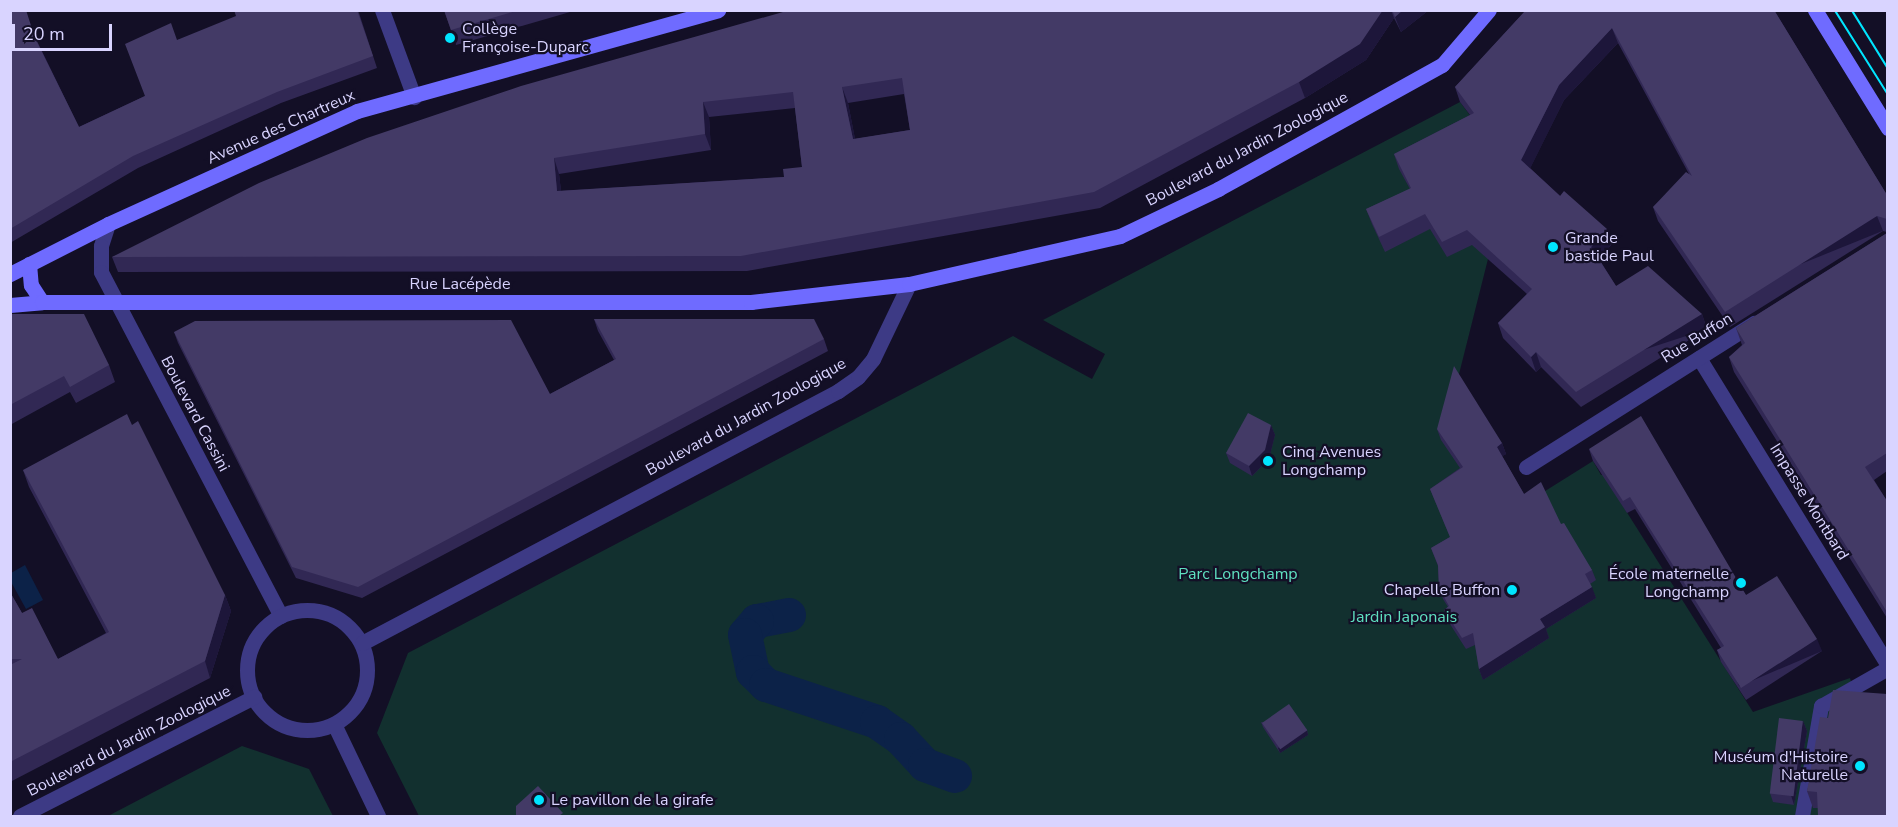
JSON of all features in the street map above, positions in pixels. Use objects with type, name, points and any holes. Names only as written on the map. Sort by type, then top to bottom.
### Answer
[{"type":"street","points":[[382,10],[414,97]]},
{"type":"street","name":"Avenue des Chartreux","points":[[10,274],[108,224],[357,111],[414,97],[718,10]]},
{"type":"street","name":"Boulevard du Jardin Zoologique","points":[[362,643],[838,391],[858,377],[873,359],[909,284],[1079,248],[1130,231],[1218,189],[1442,65],[1489,10]]},
{"type":"street","points":[[1815,10],[1887,128]]},
{"type":"street","name":"Boulevard Cassini","points":[[108,224],[101,246],[101,272],[281,616]]},
{"type":"street","points":[[29,264],[31,285],[42,302]]},
{"type":"street","name":"Rue Lacépède","points":[[10,305],[42,302],[751,302],[909,284]]},
{"type":"street","name":"Rue Buffon","points":[[1526,467],[1768,314]]},
{"type":"street","name":"Impasse Montbard","points":[[1699,357],[1887,667]]},
{"type":"street","points":[[318,610],[335,616],[362,643],[367,661],[361,698],[334,724],[316,730],[280,724],[264,712],[254,697],[248,660],[260,634],[281,616],[318,610]]},
{"type":"street","points":[[1802,816],[1821,706],[1887,667]]},
{"type":"street","name":"Boulevard du Jardin Zoologique","points":[[20,816],[254,697]]},
{"type":"street","points":[[334,724],[378,816]]},
{"type":"green space","name":"Parc Longchamp","points":[[1460,102],[1522,185],[1488,259],[1454,394],[1505,516],[1593,461],[1601,475],[1609,475],[1621,503],[1753,712],[1850,678],[1887,816],[419,816],[377,733],[408,653],[1013,336],[1092,379],[1105,354],[1043,320]]},
{"type":"green space","points":[[242,746],[309,769],[333,816],[108,816]]},
{"type":"water","points":[[25,565],[43,600],[26,609],[10,580],[11,573]]},
{"type":"building","points":[[10,10],[26,10],[35,38],[79,127],[145,96],[125,44],[171,23],[177,40],[236,16],[234,10],[357,10],[373,56],[277,92],[133,156],[10,229]]},
{"type":"building","points":[[444,10],[519,10],[451,30]]},
{"type":"building","points":[[790,10],[1383,10],[1360,44],[1299,82],[1094,192],[741,256],[112,257],[259,183],[367,138],[521,86]],"holes":[[[902,78],[910,130],[853,139],[842,87]],[[793,92],[802,167],[783,169],[784,177],[557,191],[554,158],[705,134],[703,102]]]},
{"type":"building","points":[[1392,10],[1403,10],[1395,17]]},
{"type":"building","points":[[1526,10],[1774,10],[1887,195],[1887,219],[1877,216],[1725,312],[1653,207],[1686,172],[1692,176],[1612,28],[1559,85],[1521,160],[1560,196],[1564,191],[1607,229],[1591,247],[1616,286],[1648,266],[1702,314],[1576,392],[1536,352],[1531,357],[1498,323],[1532,289],[1467,230],[1442,242],[1425,214],[1379,237],[1366,209],[1411,188],[1394,154],[1474,113],[1455,87]]},
{"type":"building","points":[[1887,233],[1887,453],[1865,467],[1887,501],[1887,612],[1729,357],[1745,343],[1736,328]]},
{"type":"building","points":[[10,314],[84,314],[109,365],[70,387],[64,376],[10,405]]},
{"type":"building","points":[[594,319],[814,319],[824,339],[358,587],[292,567],[174,332],[195,321],[511,320],[550,394],[616,359]]},
{"type":"building","points":[[1454,366],[1502,443],[1497,447],[1524,494],[1541,482],[1561,524],[1564,523],[1592,570],[1585,574],[1592,587],[1540,619],[1545,627],[1479,669],[1473,633],[1462,638],[1444,610],[1449,606],[1439,588],[1438,565],[1431,548],[1450,537],[1430,489],[1463,467],[1437,429]]},
{"type":"building","points":[[1248,413],[1271,425],[1265,450],[1249,466],[1226,453]]},
{"type":"building","points":[[127,414],[132,425],[138,421],[225,595],[205,661],[10,762],[10,665],[22,659],[10,659],[10,592],[22,613],[32,608],[58,659],[109,632],[23,470]]},
{"type":"building","points":[[1641,416],[1746,595],[1777,576],[1817,639],[1741,688],[1717,650],[1724,646],[1630,497],[1623,501],[1589,449]]},
{"type":"building","name":"Muséum d'Histoire Naturelle","points":[[1833,690],[1887,694],[1887,816],[1818,816],[1817,792],[1807,791],[1820,717],[1828,718]]},
{"type":"building","points":[[1289,704],[1307,730],[1280,749],[1262,723]]},
{"type":"building","points":[[1779,718],[1803,721],[1794,796],[1770,793]]},
{"type":"building","name":"Le pavillon de la girafe","points":[[538,786],[563,813],[559,816],[516,816],[516,806]]},
{"type":"waterway","points":[[789,615],[757,621],[745,635],[753,672],[766,685],[877,722],[901,739],[925,765],[955,776]]},
{"type":"tram line","points":[[1835,10],[1888,94]]},
{"type":"tram line","points":[[1852,10],[1888,68]]},
{"type":"place","name":"Collège Françoise-Duparc","points":[[450,38]]},
{"type":"place","name":"Grande bastide Paul","points":[[1553,247]]},
{"type":"place","name":"Cinq Avenues Longchamp","points":[[1268,461]]},
{"type":"place","name":"École maternelle Longchamp","points":[[1741,583]]},
{"type":"place","name":"Chapelle Buffon","points":[[1512,590]]},
{"type":"place","name":"Muséum d'Histoire Naturelle","points":[[1860,766]]},
{"type":"place","name":"Le pavillon de la girafe","points":[[539,800]]},
{"type":"park label","name":"Jardin Japonais","points":[[1404,617]]}]
